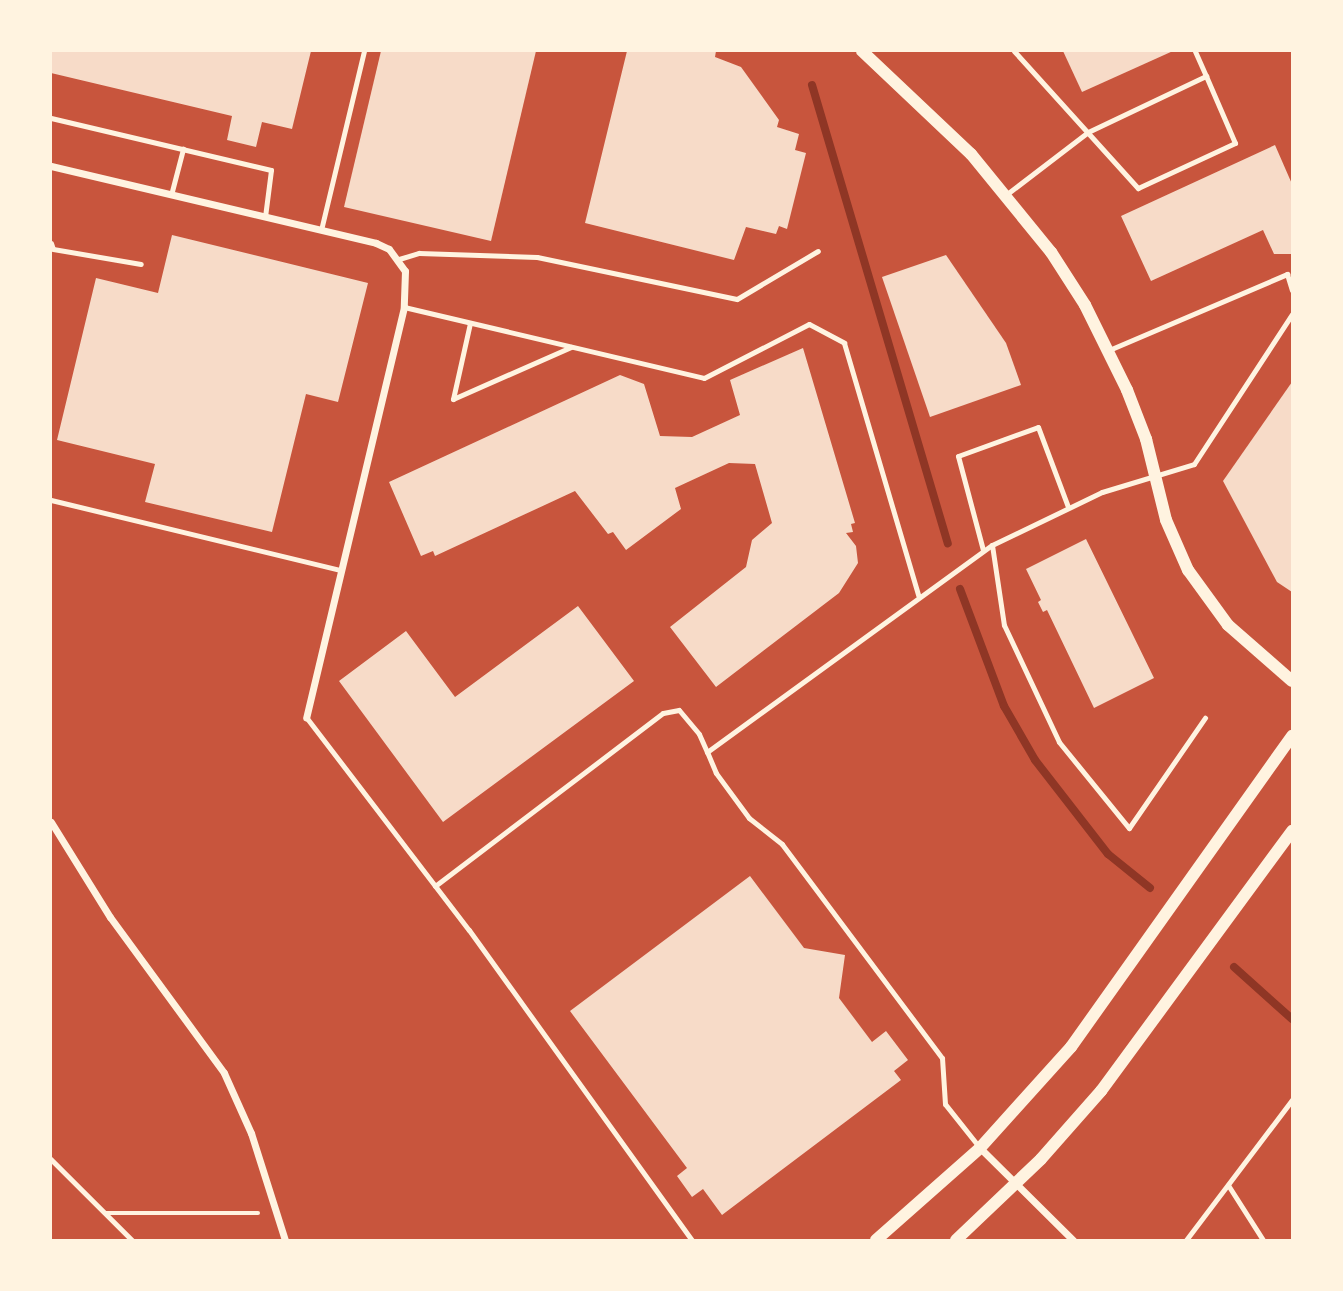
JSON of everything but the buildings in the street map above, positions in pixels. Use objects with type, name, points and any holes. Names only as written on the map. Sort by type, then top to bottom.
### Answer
[{"type":"street","points":[[862,51],[926,108],[1007,194],[1068,278],[1109,350],[1140,420],[1153,477],[1171,535],[1196,585],[1239,637],[1292,681]]},
{"type":"street","points":[[51,166],[376,243],[399,259],[407,282],[404,307],[306,717]]},
{"type":"street","points":[[876,1240],[980,1148],[1095,1017],[1154,926],[1292,736]]},
{"type":"street","points":[[51,822],[110,917],[224,1073],[251,1133],[285,1240]]},
{"type":"street","points":[[956,1240],[1016,1184],[1101,1091],[1292,831]]},
{"type":"street","points":[[980,1148],[1073,1240]]},
{"type":"lane","points":[[321,230],[363,51]]},
{"type":"lane","points":[[1014,51],[1138,188],[1235,143],[1195,51]]},
{"type":"lane","points":[[1007,194],[1088,132],[1206,76]]},
{"type":"lane","points":[[51,118],[271,170],[265,217]]},
{"type":"lane","points":[[171,195],[183,149]]},
{"type":"lane","points":[[51,243],[53,249],[141,264]]},
{"type":"lane","points":[[399,259],[419,253],[537,257],[737,299],[818,251]]},
{"type":"lane","points":[[1109,350],[1287,274],[1292,290]]},
{"type":"lane","points":[[404,307],[704,379],[809,324],[844,343],[918,595]]},
{"type":"lane","points":[[707,752],[983,550],[1068,508],[1194,464],[1292,313]]},
{"type":"lane","points":[[470,323],[453,399],[571,347]]},
{"type":"lane","points":[[983,550],[958,456],[1038,427],[1068,508]]},
{"type":"lane","points":[[51,499],[341,570]]},
{"type":"lane","points":[[992,545],[1004,625],[1059,742],[1129,828],[1205,718]]},
{"type":"lane","points":[[435,886],[663,713],[679,710],[699,734],[716,773],[749,818],[782,844],[942,1058],[941,1084],[949,1113],[980,1148]]},
{"type":"lane","points":[[306,717],[435,886],[692,1240]]},
{"type":"lane","points":[[1186,1240],[1292,1100]]},
{"type":"lane","points":[[1228,1185],[1263,1240]]},
{"type":"path","points":[[51,1159],[132,1240]]},
{"type":"path","points":[[105,1213],[277,1213]]},
{"type":"waterway","points":[[812,85],[948,543]]},
{"type":"waterway","points":[[960,589],[1004,706],[1035,760],[1108,854],[1150,888]]},
{"type":"waterway","points":[[1234,967],[1292,1019]]}]
